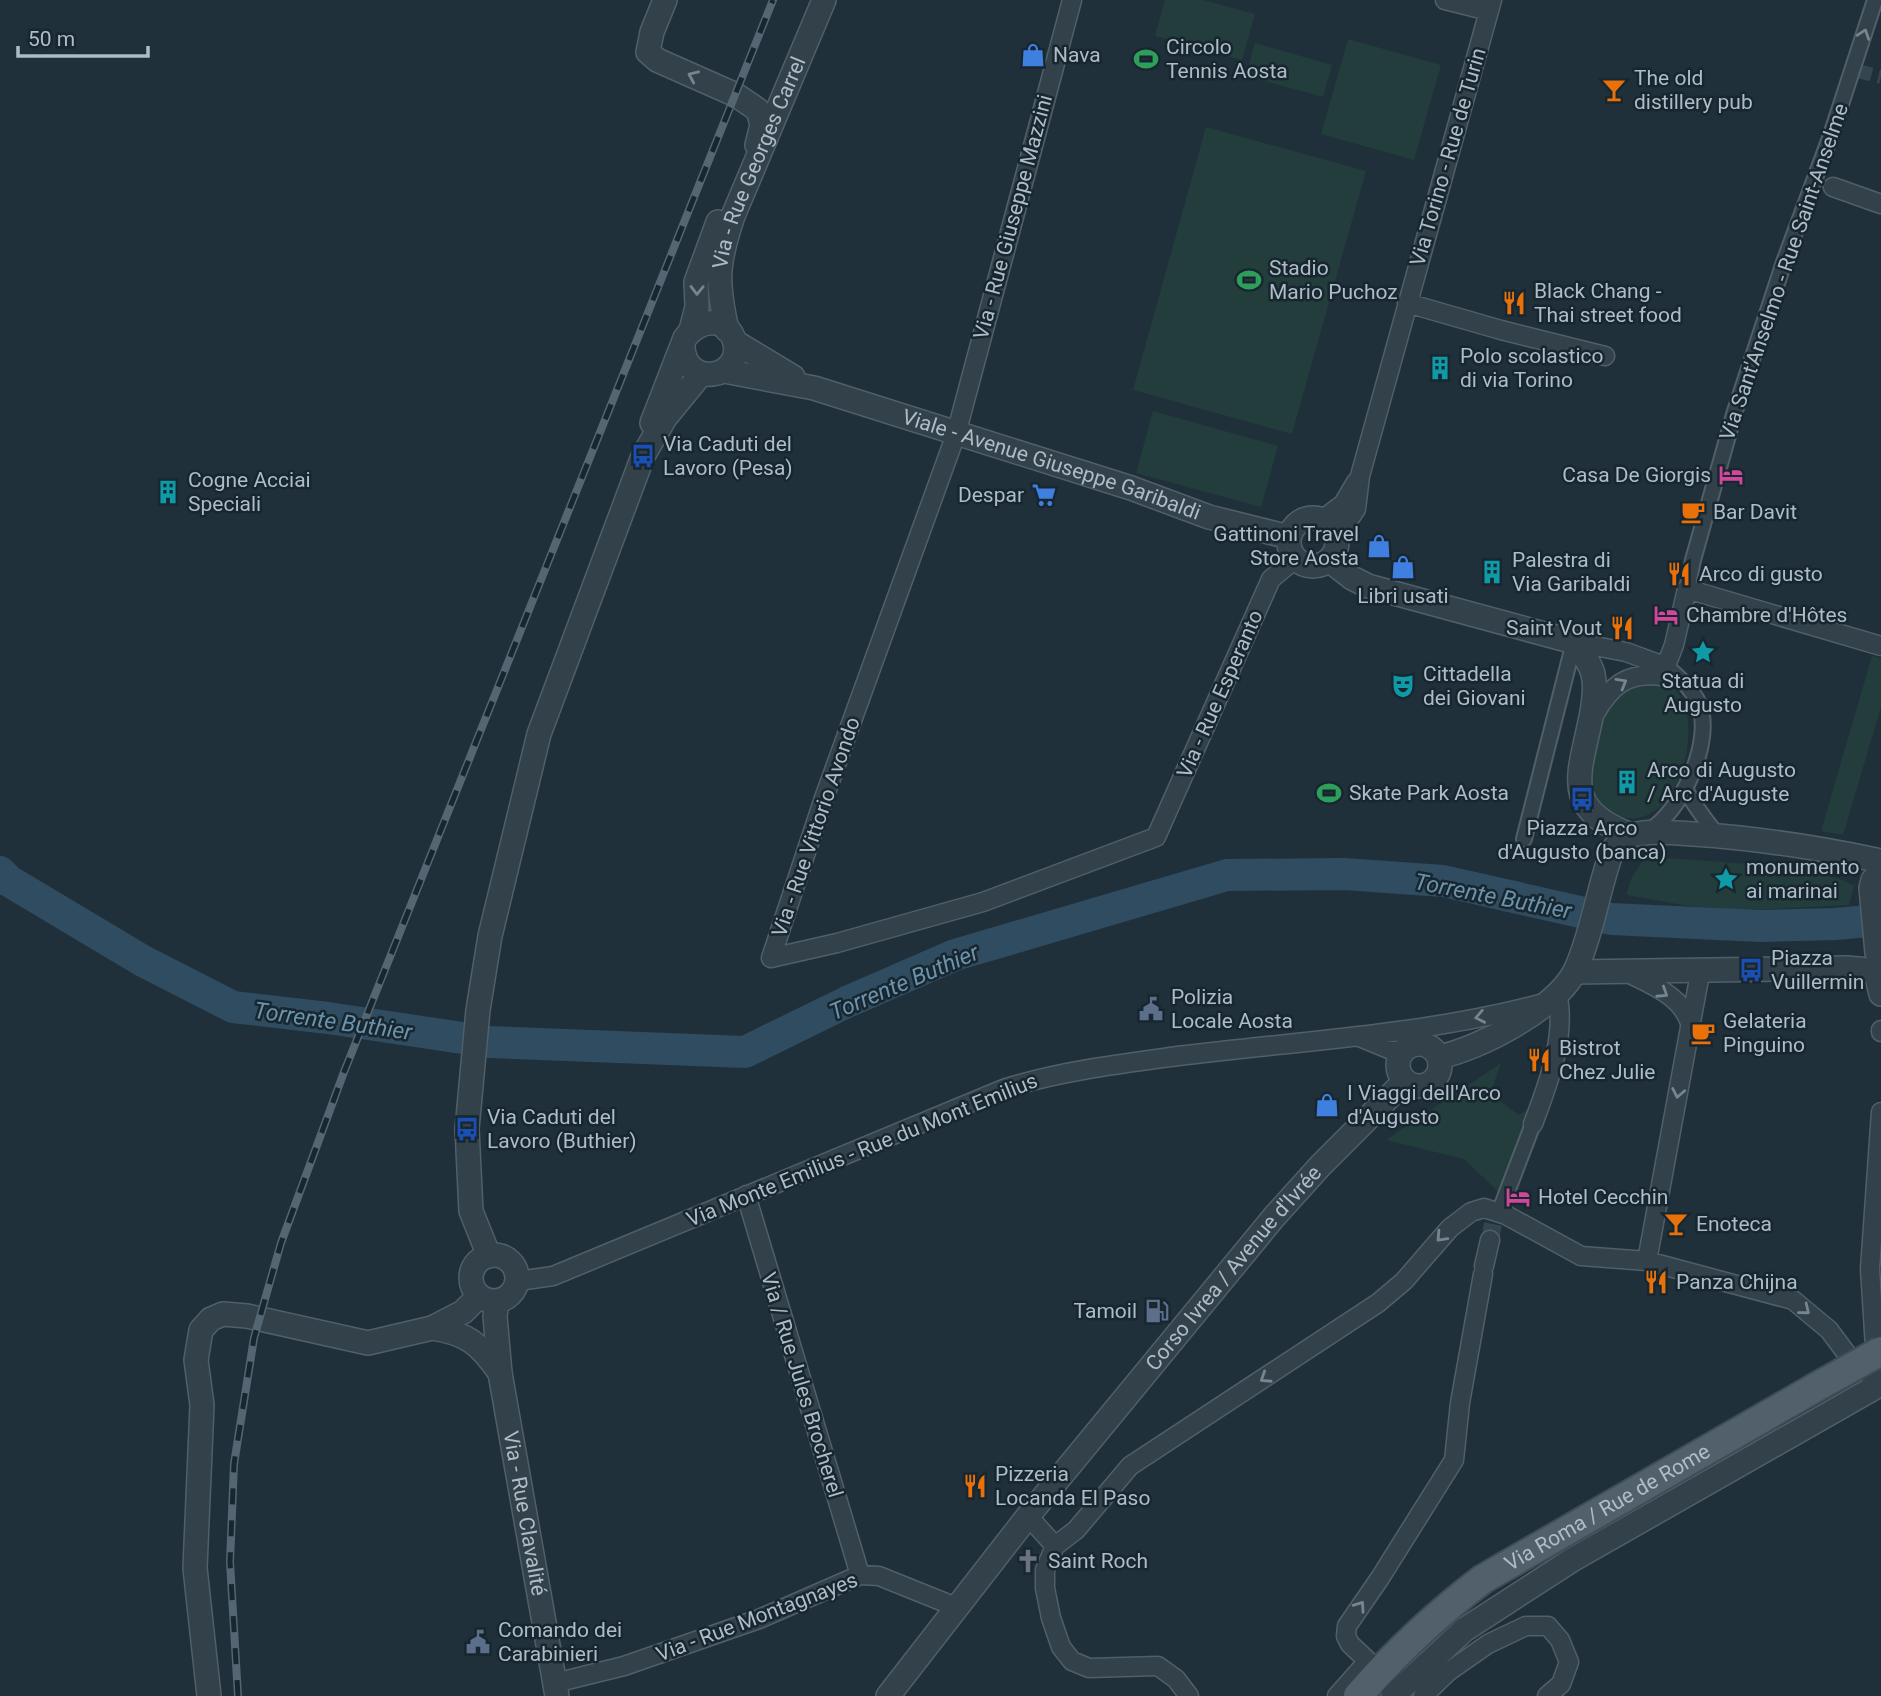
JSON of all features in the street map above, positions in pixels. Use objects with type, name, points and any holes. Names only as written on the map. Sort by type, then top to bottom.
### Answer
[{"type":"main road","name":"Via Roma / Rue de Rome","points":[[1358,1696],[1378,1662],[1483,1579],[1813,1389],[1879,1374]]},
{"type":"street","points":[[665,0],[652,32],[648,52],[657,60],[736,95],[757,114],[760,136],[722,233],[718,251],[720,260]]},
{"type":"street","name":"Via - Rue Georges Carrel","points":[[731,336],[719,289],[720,260],[733,216],[824,0]]},
{"type":"street","name":"Via - Rue Giuseppe Mazzini","points":[[956,434],[1072,0]]},
{"type":"street","points":[[1445,0],[1491,6]]},
{"type":"street","name":"Via Sant'Anselmo - Rue Saint-Anselme","points":[[1667,667],[1693,560],[1735,411],[1814,181],[1839,95],[1855,70],[1875,0]]},
{"type":"street","name":"Via Torino - Rue de Turin","points":[[1330,528],[1356,509],[1360,476],[1491,6]]},
{"type":"street","points":[[643,456],[646,436],[687,339],[697,307],[696,282],[703,257],[757,114],[779,85],[811,26]]},
{"type":"street","points":[[1814,181],[1881,204]]},
{"type":"street","points":[[1407,303],[1605,356]]},
{"type":"street","points":[[489,1256],[478,1235],[471,1211],[467,1129],[478,1010],[490,936],[539,734],[643,456],[664,418],[712,372],[732,363],[736,350],[731,336],[710,322],[700,324],[687,339],[686,362],[690,368],[712,372]]},
{"type":"street","name":"Viale - Avenue Giuseppe Garibaldi","points":[[731,336],[786,374],[814,388]]},
{"type":"street","name":"Viale - Avenue Giuseppe Garibaldi","points":[[712,372],[742,372],[814,388],[1131,488],[1292,548],[1312,566],[1329,561]]},
{"type":"street","name":"Via - Rue Vittorio Avondo","points":[[956,434],[824,799],[771,958],[837,943],[982,902],[1156,837]]},
{"type":"street","points":[[1292,548],[1292,529],[1306,519],[1330,528],[1338,545],[1329,561],[1352,578],[1368,586],[1574,642],[1626,652],[1667,667],[1686,685],[1698,702],[1702,714],[1698,754],[1686,791],[1666,818],[1618,843],[1612,851],[1575,972],[1552,998],[1516,1024],[1472,1048],[1439,1057]]},
{"type":"street","name":"Via - Rue Esperanto","points":[[1156,837],[1271,579],[1292,548]]},
{"type":"street","points":[[1687,589],[1881,646]]},
{"type":"street","points":[[1574,642],[1586,657],[1594,675],[1590,723],[1578,779],[1582,799],[1601,822],[1637,835],[1673,833],[1720,836],[1881,861]]},
{"type":"street","points":[[1524,839],[1574,642]]},
{"type":"street","points":[[1590,723],[1614,686],[1638,675],[1662,676],[1667,667]]},
{"type":"street","points":[[1686,791],[1710,822],[1713,832],[1720,836]]},
{"type":"street","points":[[1575,972],[1701,968],[1880,969],[1876,880]]},
{"type":"street","points":[[1647,1261],[1701,968]]},
{"type":"street","points":[[1623,971],[1662,991],[1682,1005],[1691,1026]]},
{"type":"street","points":[[1337,1696],[1378,1662],[1350,1644],[1346,1636],[1347,1626],[1454,1460],[1460,1403],[1483,1270],[1494,1226],[1533,1124],[1559,1037],[1561,1008],[1552,998]]},
{"type":"street","name":"Via Monte Emilius - Rue du Mont Emilius","points":[[517,1281],[553,1276],[1006,1088],[1049,1075],[1259,1046],[1422,1029],[1552,998]]},
{"type":"street","points":[[1364,1035],[1401,1055]]},
{"type":"street","points":[[1417,1044],[1428,1046],[1439,1057],[1438,1074],[1431,1083],[1421,1087],[1410,1085],[1401,1078],[1397,1067],[1406,1048],[1417,1044]]},
{"type":"street","name":"Corso Ivrea / Avenue d'Ivrée","points":[[888,1696],[1069,1465],[1293,1194],[1405,1081]]},
{"type":"street","points":[[1879,1374],[1870,1269],[1881,1112]]},
{"type":"street","name":"Via / Rue Jules Brocherel","points":[[746,1195],[860,1575]]},
{"type":"street","points":[[1189,1696],[1175,1679],[1158,1666],[1089,1668],[1072,1661],[1061,1647],[1045,1588],[1045,1570],[1055,1546],[1076,1530],[1130,1466],[1378,1303],[1404,1281],[1450,1228],[1471,1212],[1484,1209],[1494,1226],[1581,1256],[1647,1261],[1793,1300],[1829,1330],[1854,1365],[1879,1374]]},
{"type":"street","points":[[209,1696],[195,1568],[202,1405],[197,1360],[201,1330],[211,1319],[223,1314],[247,1316],[368,1343],[432,1328],[488,1299],[511,1295],[517,1281],[517,1273],[510,1261],[496,1255],[476,1263],[472,1270],[471,1284],[488,1299]]},
{"type":"street","name":"Via - Rue Clavalité","points":[[488,1299],[495,1316],[499,1373],[556,1690]]},
{"type":"street","points":[[432,1328],[450,1330],[466,1336],[489,1358],[499,1373]]},
{"type":"street","points":[[1393,1696],[1464,1630],[1572,1560],[1879,1374]]},
{"type":"street","points":[[1028,1516],[1055,1546]]},
{"type":"street","name":"Via - Rue Montagnayes","points":[[556,1690],[746,1623],[860,1575],[879,1576],[956,1607]]},
{"type":"street","points":[[1423,1696],[1448,1672],[1488,1644],[1526,1626],[1548,1626],[1560,1640],[1569,1662],[1560,1684],[1547,1696]]},
{"type":"green space","points":[[1165,0],[1203,0],[1255,14],[1242,60],[1155,36]]},
{"type":"green space","points":[[1348,39],[1441,65],[1414,160],[1321,134]]},
{"type":"green space","points":[[1255,43],[1332,65],[1323,97],[1246,76]]},
{"type":"green space","name":"Stadio Mario Puchoz","points":[[1206,127],[1366,171],[1292,434],[1133,390]]},
{"type":"green space","points":[[1153,411],[1278,446],[1261,507],[1136,473]]},
{"type":"green space","points":[[1872,656],[1881,659],[1881,707],[1843,835],[1821,831]]},
{"type":"green space","points":[[1631,683],[1664,683],[1680,696],[1688,719],[1687,747],[1680,776],[1666,801],[1646,816],[1621,817],[1592,799],[1589,769],[1605,709]]},
{"type":"green space","points":[[1645,857],[1727,862],[1806,871],[1854,886],[1849,905],[1749,910],[1688,906],[1626,895],[1631,879]]},
{"type":"green space","points":[[1501,1063],[1490,1094],[1519,1115],[1526,1110],[1542,1118],[1508,1201],[1464,1159],[1386,1140]]},
{"type":"waterway","name":"Torrente Buthier","points":[[0,872],[9,881],[143,961],[233,1007],[489,1042],[745,1052],[847,1002],[955,955],[1227,875],[1344,874],[1443,881],[1611,919],[1760,926],[1881,920]]},
{"type":"tunnel","points":[[1858,71],[1881,77]]},
{"type":"tunnel","points":[[1490,1240],[1493,1224]]},
{"type":"railway","points":[[238,1696],[230,1562],[234,1464],[254,1338],[281,1243],[344,1072],[773,0]]},
{"type":"place","name":"Nava","points":[[1033,55]]},
{"type":"place","name":"Circolo Tennis Aosta","points":[[1146,59]]},
{"type":"place","name":"The old distillery pub","points":[[1614,90]]},
{"type":"place","name":"Stadio Mario Puchoz","points":[[1249,280]]},
{"type":"place","name":"Black Chang - Thai street food","points":[[1514,303]]},
{"type":"place","name":"Polo scolastico di via Torino","points":[[1440,368]]},
{"type":"place","name":"Via Caduti del Lavoro (Pesa)","points":[[643,456]]},
{"type":"place","name":"Casa De Giorgis","points":[[1731,475]]},
{"type":"place","name":"Cogne Acciai Speciali","points":[[168,492]]},
{"type":"place","name":"Despar","points":[[1044,495]]},
{"type":"place","name":"Bar Davit","points":[[1693,512]]},
{"type":"place","name":"Gattinoni Travel Store Aosta","points":[[1379,546]]},
{"type":"place","name":"Libri usati","points":[[1403,567]]},
{"type":"place","name":"Palestra di Via Garibaldi","points":[[1492,572]]},
{"type":"place","name":"Arco di gusto","points":[[1679,574]]},
{"type":"place","name":"Chambre d'Hôtes","points":[[1666,615]]},
{"type":"place","name":"Saint Vout","points":[[1622,628]]},
{"type":"place","name":"Statua di Augusto","points":[[1703,652]]},
{"type":"place","name":"Cittadella dei Giovani","points":[[1403,686]]},
{"type":"place","name":"Arco di Augusto / Arc d'Auguste","points":[[1627,782]]},
{"type":"place","name":"Skate Park Aosta","points":[[1329,793]]},
{"type":"place","name":"Piazza Arco d'Augusto (banca)","points":[[1582,799]]},
{"type":"place","name":"monumento ai marinai","points":[[1726,879]]},
{"type":"place","name":"Piazza Vuillermin","points":[[1751,970]]},
{"type":"place","name":"Polizia Locale Aosta","points":[[1151,1009]]},
{"type":"place","name":"Gelateria Pinguino","points":[[1703,1033]]},
{"type":"place","name":"Bistrot Chez Julie","points":[[1539,1060]]},
{"type":"place","name":"I Viaggi dell'Arco d'Augusto","points":[[1327,1105]]},
{"type":"place","name":"Via Caduti del Lavoro (Buthier)","points":[[467,1129]]},
{"type":"place","name":"Hotel Cecchin","points":[[1518,1197]]},
{"type":"place","name":"Enoteca","points":[[1676,1224]]},
{"type":"place","name":"Panza Chijna","points":[[1656,1282]]},
{"type":"place","name":"Tamoil","points":[[1157,1311]]},
{"type":"place","name":"Pizzeria Locanda El Paso","points":[[975,1486]]},
{"type":"place","name":"Saint Roch","points":[[1028,1561]]},
{"type":"place","name":"Comando dei Carabinieri","points":[[478,1642]]}]
